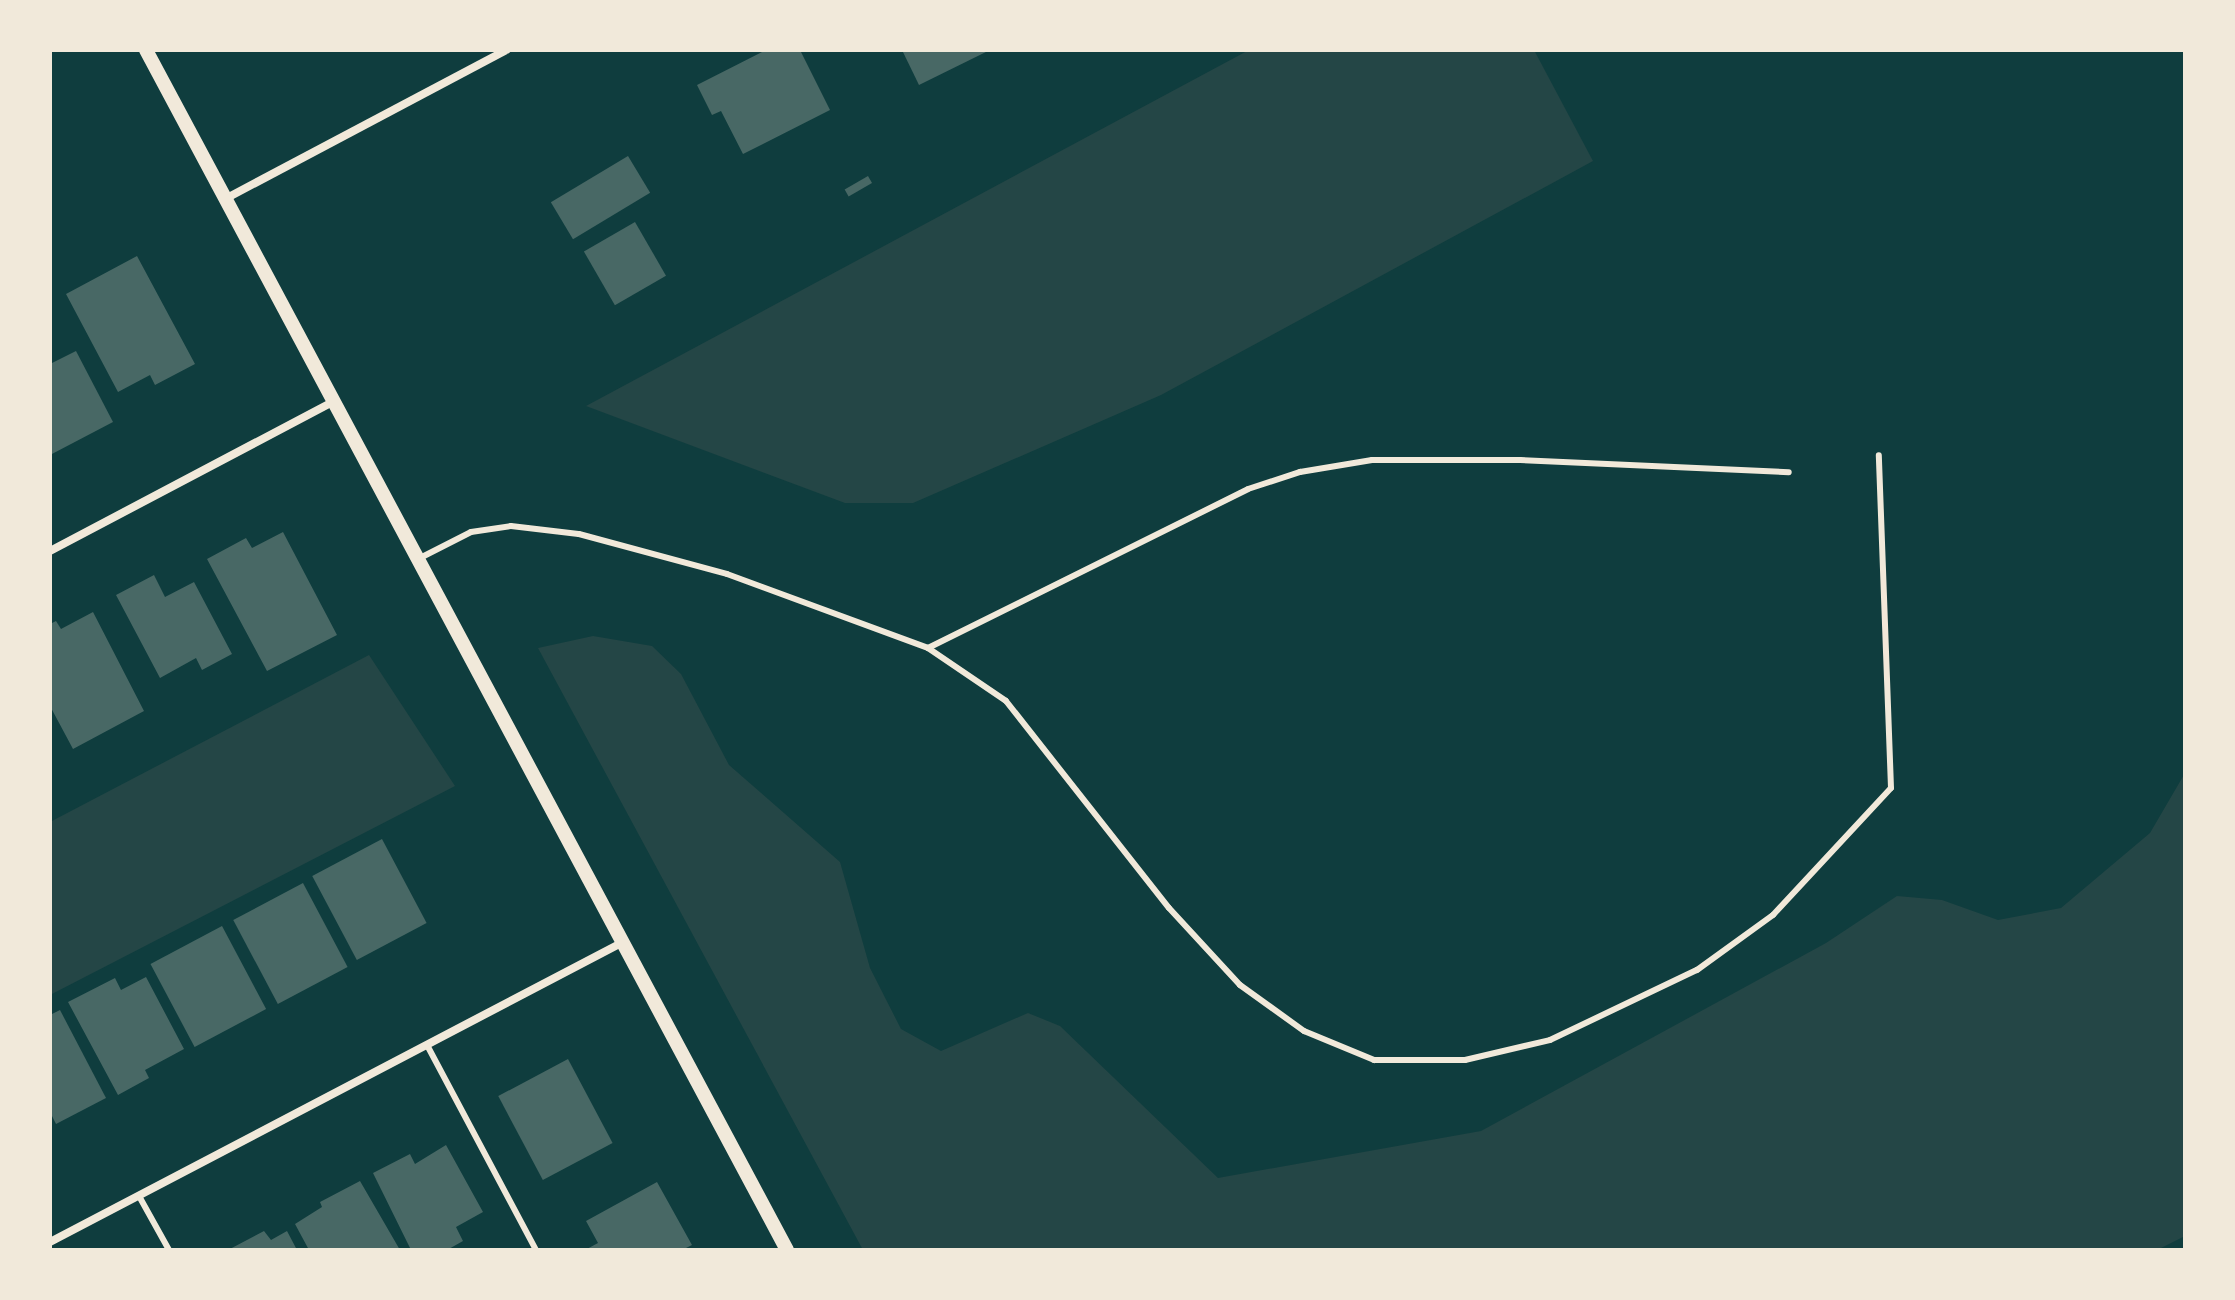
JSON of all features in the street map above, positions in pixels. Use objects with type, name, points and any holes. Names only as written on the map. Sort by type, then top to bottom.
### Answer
[{"type":"street","points":[[146,50],[787,1250]]},
{"type":"street","points":[[225,199],[507,50]]},
{"type":"street","points":[[50,551],[333,402]]},
{"type":"street","points":[[50,1242],[623,942]]},
{"type":"lane","points":[[418,559],[471,532],[511,526],[579,534],[727,574],[928,648],[1006,701],[1169,908],[1240,985],[1304,1031],[1374,1060],[1465,1060],[1550,1040],[1697,970],[1773,915],[1891,788],[1879,455]]},
{"type":"lane","points":[[928,648],[1248,489],[1300,472],[1372,460],[1520,460],[1789,472]]},
{"type":"lane","points":[[427,1045],[536,1250]]},
{"type":"lane","points":[[139,1196],[169,1250]]},
{"type":"shaded area","points":[[1249,50],[1534,50],[1593,161],[1161,395],[913,503],[845,503],[586,406]]},
{"type":"shaded area","points":[[593,636],[652,646],[681,674],[729,765],[840,862],[870,968],[901,1029],[941,1051],[1028,1013],[1060,1026],[1218,1178],[1481,1131],[1826,943],[1897,896],[1942,900],[1998,920],[2061,908],[2150,833],[2185,773],[2185,1236],[2157,1250],[863,1250],[538,648]]},
{"type":"shaded area","points":[[369,655],[455,786],[50,995],[50,822]]},
{"type":"building","points":[[766,50],[800,50],[830,110],[743,154],[721,111],[712,115],[697,85]]},
{"type":"building","points":[[902,50],[990,50],[919,85]]},
{"type":"building","points":[[628,156],[650,193],[573,239],[551,202]]},
{"type":"building","points":[[868,176],[872,183],[849,196],[845,190]]},
{"type":"building","points":[[635,222],[666,276],[615,305],[584,252]]},
{"type":"building","points":[[137,256],[195,364],[155,385],[150,375],[118,392],[66,294]]},
{"type":"building","points":[[76,351],[113,422],[50,455],[50,364]]},
{"type":"building","points":[[283,532],[337,635],[267,671],[207,559],[246,538],[252,548]]},
{"type":"building","points":[[154,575],[165,597],[194,582],[232,654],[202,670],[196,658],[160,678],[116,595]]},
{"type":"building","points":[[93,612],[144,711],[73,749],[50,706],[50,624],[56,621],[61,629]]},
{"type":"building","points":[[382,839],[427,923],[357,960],[312,876]]},
{"type":"building","points":[[303,883],[348,967],[278,1004],[233,920]]},
{"type":"building","points":[[222,926],[266,1009],[195,1047],[150,964]]},
{"type":"building","points":[[146,977],[184,1049],[145,1070],[149,1078],[118,1095],[68,1002],[115,978],[121,990]]},
{"type":"building","points":[[60,1010],[106,1098],[56,1124],[50,1112],[50,1015]]},
{"type":"building","points":[[568,1059],[613,1143],[543,1180],[498,1096]]},
{"type":"building","points":[[446,1145],[483,1212],[456,1227],[463,1241],[447,1250],[411,1250],[373,1173],[410,1154],[415,1164]]},
{"type":"building","points":[[360,1181],[400,1250],[309,1250],[295,1224],[322,1207],[320,1202]]},
{"type":"building","points":[[657,1182],[692,1245],[682,1250],[585,1250],[598,1243],[586,1221]]},
{"type":"building","points":[[264,1231],[271,1240],[287,1231],[297,1250],[228,1250]]}]
